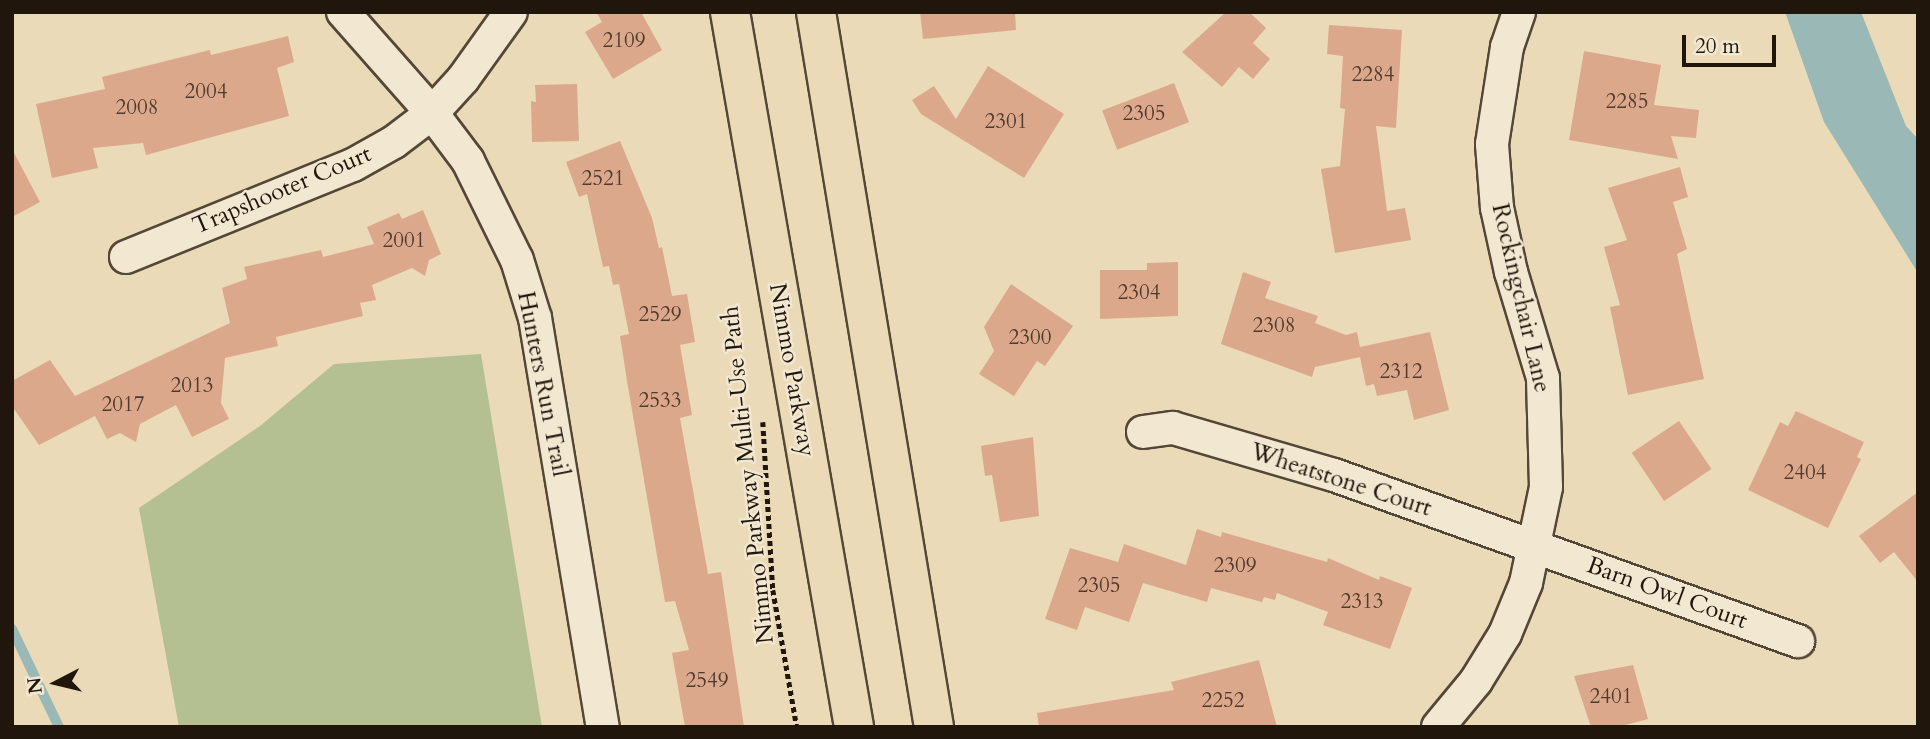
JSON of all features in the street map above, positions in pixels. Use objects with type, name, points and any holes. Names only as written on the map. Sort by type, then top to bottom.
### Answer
[{"type":"highway","name":"Nimmo Parkway","points":[[730,12],[854,727]]},
{"type":"highway","points":[[816,12],[934,727]]},
{"type":"street","name":"Hunters Run Trail","points":[[343,12],[432,113],[468,161],[498,214],[535,318],[603,727]]},
{"type":"street","name":"Trapshooter Court","points":[[126,257],[354,165],[432,113],[463,79],[511,12]]},
{"type":"street","name":"Rockingchair Lane","points":[[1438,727],[1476,681],[1505,634],[1536,545],[1546,487],[1548,432],[1543,378],[1511,272],[1497,208],[1492,144],[1495,106],[1519,12]]},
{"type":"street","name":"Wheatstone Court","points":[[1143,432],[1173,428],[1334,475],[1536,545]]},
{"type":"street","name":"Barn Owl Court","points":[[1536,545],[1798,641]]},
{"type":"path","name":"Nimmo Parkway Multi-Use Path","points":[[762,417],[773,590],[797,727]]},
{"type":"green space","points":[[481,354],[542,727],[179,727],[139,508],[260,426],[334,364]]},
{"type":"water","points":[[1785,12],[1861,12],[1906,126],[1918,139],[1918,273],[1824,122]]},
{"type":"building","points":[[596,12],[641,12],[662,50],[613,79],[585,32],[602,22]]},
{"type":"building","points":[[920,12],[1015,12],[1016,30],[923,39]]},
{"type":"building","points":[[1226,12],[1249,12],[1266,28],[1253,43],[1270,59],[1253,79],[1239,67],[1222,87],[1182,52]]},
{"type":"building","points":[[1329,25],[1402,30],[1396,128],[1376,126],[1387,211],[1405,208],[1411,240],[1335,253],[1321,169],[1340,166],[1345,109],[1340,108],[1343,56],[1327,54]]},
{"type":"building","points":[[288,36],[294,62],[277,68],[289,116],[146,155],[143,143],[93,148],[98,168],[52,178],[36,104],[105,89],[102,77],[210,50],[211,55]]},
{"type":"building","points":[[1584,51],[1661,65],[1654,105],[1699,110],[1696,138],[1671,136],[1678,159],[1569,140]]},
{"type":"building","points":[[988,66],[1064,114],[1024,178],[921,114],[912,100],[934,86],[956,119]]},
{"type":"building","points":[[1174,83],[1189,122],[1117,150],[1102,111]]},
{"type":"building","points":[[577,84],[579,141],[532,142],[531,101],[536,102],[535,85]]},
{"type":"building","points":[[620,141],[652,218],[659,248],[662,247],[672,296],[687,294],[695,342],[680,345],[692,415],[680,418],[708,574],[721,572],[744,727],[685,727],[672,653],[689,650],[675,601],[665,602],[620,336],[629,334],[619,284],[613,285],[609,266],[603,267],[587,194],[579,197],[566,162]]},
{"type":"building","points":[[12,149],[40,202],[12,217]]},
{"type":"building","points":[[1680,167],[1688,197],[1673,202],[1687,249],[1677,254],[1704,379],[1628,395],[1610,307],[1620,305],[1604,247],[1627,240],[1608,188]]},
{"type":"building","points":[[423,210],[441,254],[429,260],[425,276],[412,268],[372,285],[376,300],[360,303],[363,316],[276,337],[278,346],[225,358],[221,403],[229,419],[192,437],[176,405],[140,424],[136,442],[120,433],[107,439],[95,416],[39,445],[14,409],[12,381],[50,360],[75,396],[230,323],[222,288],[247,279],[244,267],[321,250],[323,257],[374,244],[367,227],[399,213],[402,219]]},
{"type":"building","points":[[1178,262],[1178,316],[1100,319],[1100,270],[1147,270],[1147,263]]},
{"type":"building","points":[[1243,272],[1271,282],[1265,298],[1318,316],[1315,323],[1346,335],[1357,332],[1360,347],[1430,332],[1449,410],[1414,420],[1407,390],[1377,396],[1374,384],[1366,386],[1360,357],[1315,367],[1312,377],[1221,344]]},
{"type":"building","points":[[1011,284],[1073,326],[1045,366],[1037,361],[1014,396],[979,374],[994,351],[984,327]]},
{"type":"building","points":[[1796,411],[1864,442],[1857,457],[1861,459],[1828,528],[1748,490],[1780,422],[1788,426]]},
{"type":"building","points":[[1679,421],[1711,469],[1664,501],[1632,453]]},
{"type":"building","points":[[1033,437],[1039,516],[1000,522],[992,475],[985,476],[981,446]]},
{"type":"building","points":[[1918,492],[1918,582],[1894,552],[1880,563],[1859,536]]},
{"type":"building","points":[[1197,529],[1221,537],[1222,532],[1327,562],[1328,558],[1379,580],[1380,576],[1412,588],[1390,649],[1323,625],[1328,612],[1277,593],[1275,600],[1264,597],[1262,602],[1211,588],[1207,602],[1143,583],[1129,622],[1085,607],[1077,630],[1045,619],[1070,548],[1118,562],[1124,544],[1186,565]]},
{"type":"building","points":[[1259,660],[1277,727],[1039,727],[1037,713],[1174,690],[1171,682]]},
{"type":"building","points":[[1633,665],[1648,719],[1618,727],[1591,727],[1574,676]]},
{"type":"waterway","points":[[12,629],[59,727]]}]
